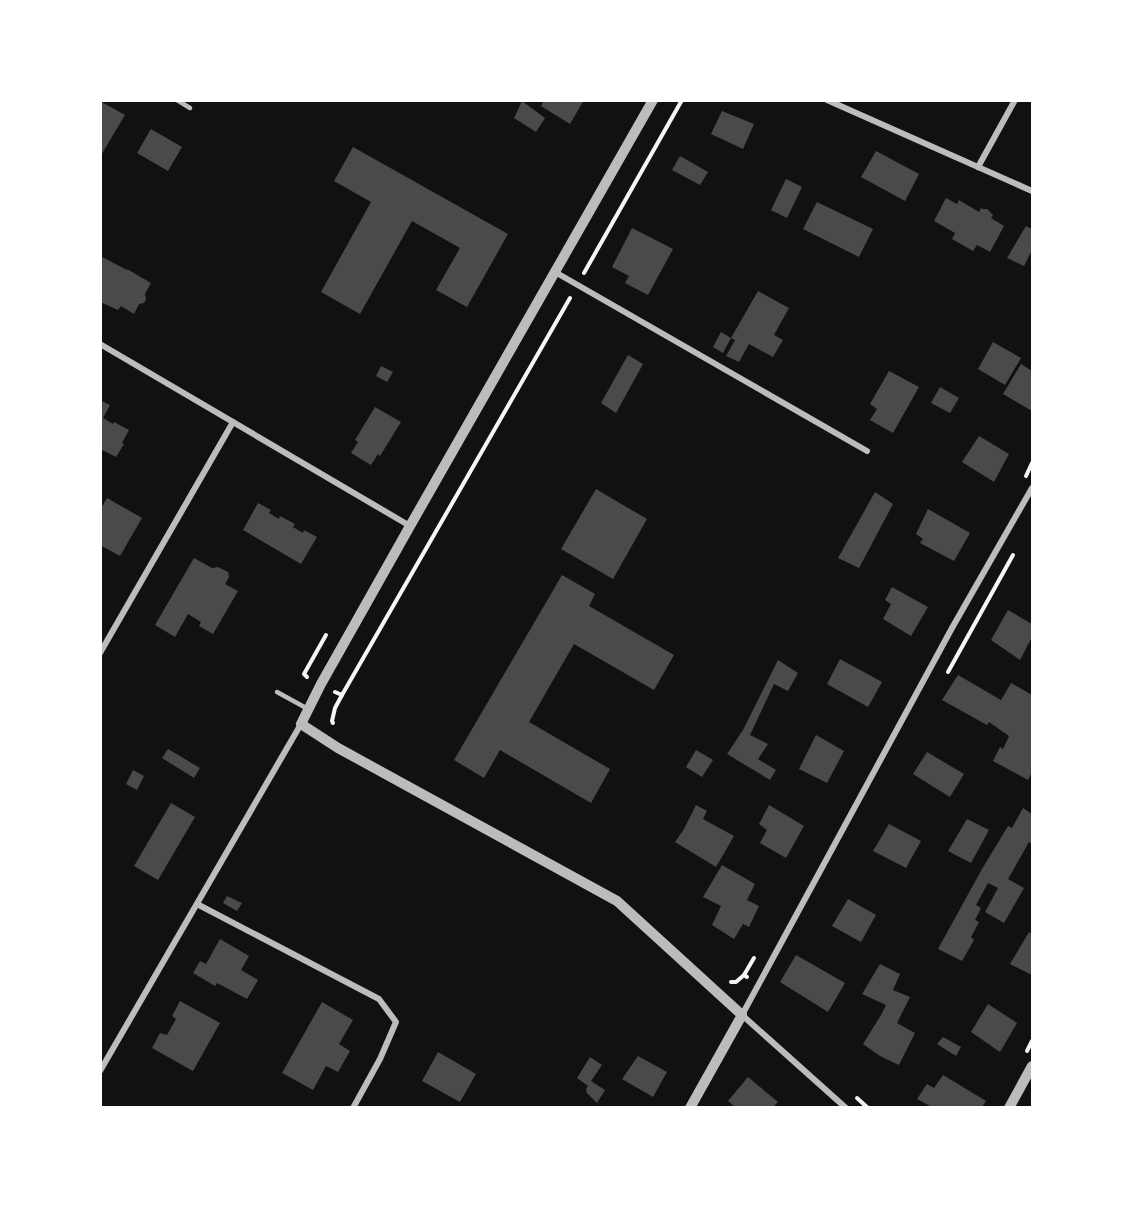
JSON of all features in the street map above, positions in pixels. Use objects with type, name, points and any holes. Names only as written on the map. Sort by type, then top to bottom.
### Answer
[{"type":"street","points":[[100,1071],[301,724],[410,526],[653,100]]},
{"type":"street","points":[[827,100],[1032,191]]},
{"type":"street","points":[[978,167],[1015,100]]},
{"type":"street","points":[[555,272],[867,451]]},
{"type":"street","points":[[100,344],[410,526]]},
{"type":"street","points":[[100,653],[233,422]]},
{"type":"street","points":[[690,1107],[952,628],[1032,488]]},
{"type":"street","points":[[301,724],[338,748],[616,901],[846,1107]]},
{"type":"street","points":[[197,904],[379,999],[396,1022],[381,1059],[353,1107]]},
{"type":"street","points":[[1009,1107],[1032,1066]]},
{"type":"lane","points":[[177,100],[190,108]]},
{"type":"lane","points":[[277,692],[308,709]]},
{"type":"building","points":[[544,100],[584,100],[570,124],[541,106]]},
{"type":"building","points":[[100,101],[125,115],[100,157]]},
{"type":"building","points":[[522,101],[545,118],[536,132],[514,118]]},
{"type":"building","points":[[722,111],[754,124],[743,149],[711,134]]},
{"type":"building","points":[[151,129],[182,147],[168,171],[137,153]]},
{"type":"building","points":[[353,147],[508,234],[467,307],[436,290],[460,248],[412,221],[360,314],[321,292],[371,202],[334,181]]},
{"type":"building","points":[[876,151],[919,174],[905,201],[861,177]]},
{"type":"building","points":[[680,156],[708,172],[700,185],[672,170]]},
{"type":"building","points":[[786,179],[802,187],[787,218],[771,210]]},
{"type":"building","points":[[946,198],[957,204],[959,200],[979,212],[981,208],[987,209],[993,215],[991,218],[1004,226],[990,252],[977,245],[973,251],[952,239],[955,233],[934,221]]},
{"type":"building","points":[[817,202],[873,229],[859,257],[803,229]]},
{"type":"building","points":[[1026,226],[1032,229],[1032,250],[1024,266],[1007,258]]},
{"type":"building","points":[[632,228],[673,249],[648,295],[625,283],[629,276],[612,267]]},
{"type":"building","points":[[102,257],[151,283],[145,294],[144,303],[139,304],[134,314],[121,306],[118,310],[100,302],[100,260]]},
{"type":"building","points":[[758,291],[789,308],[774,335],[783,340],[773,357],[749,344],[739,362],[726,356],[735,340],[731,338]]},
{"type":"building","points":[[721,332],[731,338],[723,353],[713,347]]},
{"type":"building","points":[[993,342],[1021,358],[1005,385],[978,369]]},
{"type":"building","points":[[628,355],[643,364],[616,413],[601,403]]},
{"type":"building","points":[[1021,364],[1032,371],[1032,411],[1003,394]]},
{"type":"building","points":[[381,366],[393,372],[387,382],[376,376]]},
{"type":"building","points":[[889,371],[919,387],[893,433],[870,420],[877,409],[870,404]]},
{"type":"building","points":[[940,387],[959,398],[950,413],[931,403]]},
{"type":"building","points":[[100,400],[110,405],[103,418],[129,430],[116,457],[100,449]]},
{"type":"building","points":[[375,407],[401,422],[380,456],[378,454],[371,465],[351,453],[358,442],[355,440]]},
{"type":"building","points":[[979,436],[1009,454],[994,482],[962,462]]},
{"type":"building","points":[[596,489],[647,519],[613,579],[561,549]]},
{"type":"building","points":[[875,492],[893,504],[859,568],[838,558]]},
{"type":"building","points":[[107,498],[142,518],[120,556],[100,545],[100,510]]},
{"type":"building","points":[[258,503],[271,510],[269,513],[279,519],[280,516],[295,524],[293,527],[303,533],[304,530],[317,537],[301,564],[243,530]]},
{"type":"building","points":[[928,509],[970,533],[954,561],[920,543],[923,539],[916,534]]},
{"type":"building","points":[[194,558],[212,568],[218,567],[228,572],[229,577],[225,584],[238,591],[213,634],[199,626],[201,622],[188,614],[175,637],[155,625]]},
{"type":"building","points":[[562,575],[595,594],[589,606],[674,655],[654,690],[574,644],[529,722],[610,769],[591,803],[500,750],[484,778],[454,760]]},
{"type":"building","points":[[892,587],[928,607],[911,636],[883,619],[891,604],[885,600]]},
{"type":"building","points":[[1008,610],[1032,624],[1032,637],[1020,660],[991,640]]},
{"type":"building","points":[[840,659],[882,682],[868,707],[827,684]]},
{"type":"building","points":[[778,660],[798,673],[788,691],[774,684],[750,735],[768,744],[758,759],[776,770],[770,780],[727,754],[743,730]]},
{"type":"building","points":[[958,675],[1001,700],[1011,683],[1032,695],[1032,772],[1028,780],[993,761],[1000,747],[1003,749],[1009,736],[989,722],[987,725],[942,700]]},
{"type":"building","points":[[816,735],[844,751],[827,783],[799,769]]},
{"type":"building","points":[[168,749],[200,768],[194,778],[162,758]]},
{"type":"building","points":[[696,750],[713,760],[702,777],[686,767]]},
{"type":"building","points":[[927,752],[964,774],[950,797],[913,774]]},
{"type":"building","points":[[133,770],[144,776],[137,790],[126,784]]},
{"type":"building","points":[[171,803],[195,817],[158,880],[134,866]]},
{"type":"building","points":[[696,805],[707,811],[703,819],[734,836],[716,867],[675,842]]},
{"type":"building","points":[[769,805],[804,826],[786,858],[760,843],[767,830],[759,824]]},
{"type":"building","points":[[1023,808],[1032,814],[1032,844],[1029,842],[1008,879],[1024,888],[1004,923],[985,912],[998,888],[988,883],[976,905],[981,908],[975,920],[979,922],[971,937],[974,940],[962,961],[938,949],[982,869],[1008,826],[1012,828]]},
{"type":"building","points":[[967,819],[989,830],[971,863],[948,851]]},
{"type":"building","points":[[889,824],[921,841],[906,868],[873,851]]},
{"type":"building","points":[[722,865],[755,884],[747,900],[759,906],[749,927],[743,924],[734,939],[712,925],[721,906],[703,897]]},
{"type":"building","points":[[227,896],[242,903],[237,911],[223,903]]},
{"type":"building","points":[[848,899],[876,915],[861,942],[832,926]]},
{"type":"building","points":[[1029,932],[1032,934],[1032,975],[1010,964]]},
{"type":"building","points":[[220,939],[249,956],[241,970],[258,980],[247,999],[217,983],[215,986],[193,973],[200,961],[206,964]]},
{"type":"building","points":[[796,955],[845,983],[828,1012],[780,982]]},
{"type":"building","points":[[880,964],[900,974],[893,990],[910,997],[897,1023],[915,1033],[899,1065],[863,1044],[886,1005],[862,994]]},
{"type":"building","points":[[180,1001],[220,1023],[193,1071],[152,1048],[160,1033],[167,1035],[176,1019],[172,1016]]},
{"type":"building","points":[[322,1002],[353,1020],[339,1044],[350,1051],[338,1072],[326,1066],[313,1090],[282,1073]]},
{"type":"building","points":[[988,1004],[1017,1023],[1000,1052],[971,1032]]},
{"type":"building","points":[[943,1037],[961,1047],[956,1056],[937,1044]]},
{"type":"building","points":[[438,1052],[476,1074],[460,1102],[422,1081]]},
{"type":"building","points":[[638,1056],[667,1072],[653,1097],[622,1079]]},
{"type":"building","points":[[590,1057],[602,1065],[591,1081],[605,1090],[597,1103],[587,1093],[588,1086],[577,1078]]},
{"type":"building","points":[[943,1075],[986,1101],[982,1107],[932,1107],[917,1099],[927,1084],[934,1088]]},
{"type":"building","points":[[748,1077],[778,1102],[773,1107],[735,1107],[728,1101]]}]
